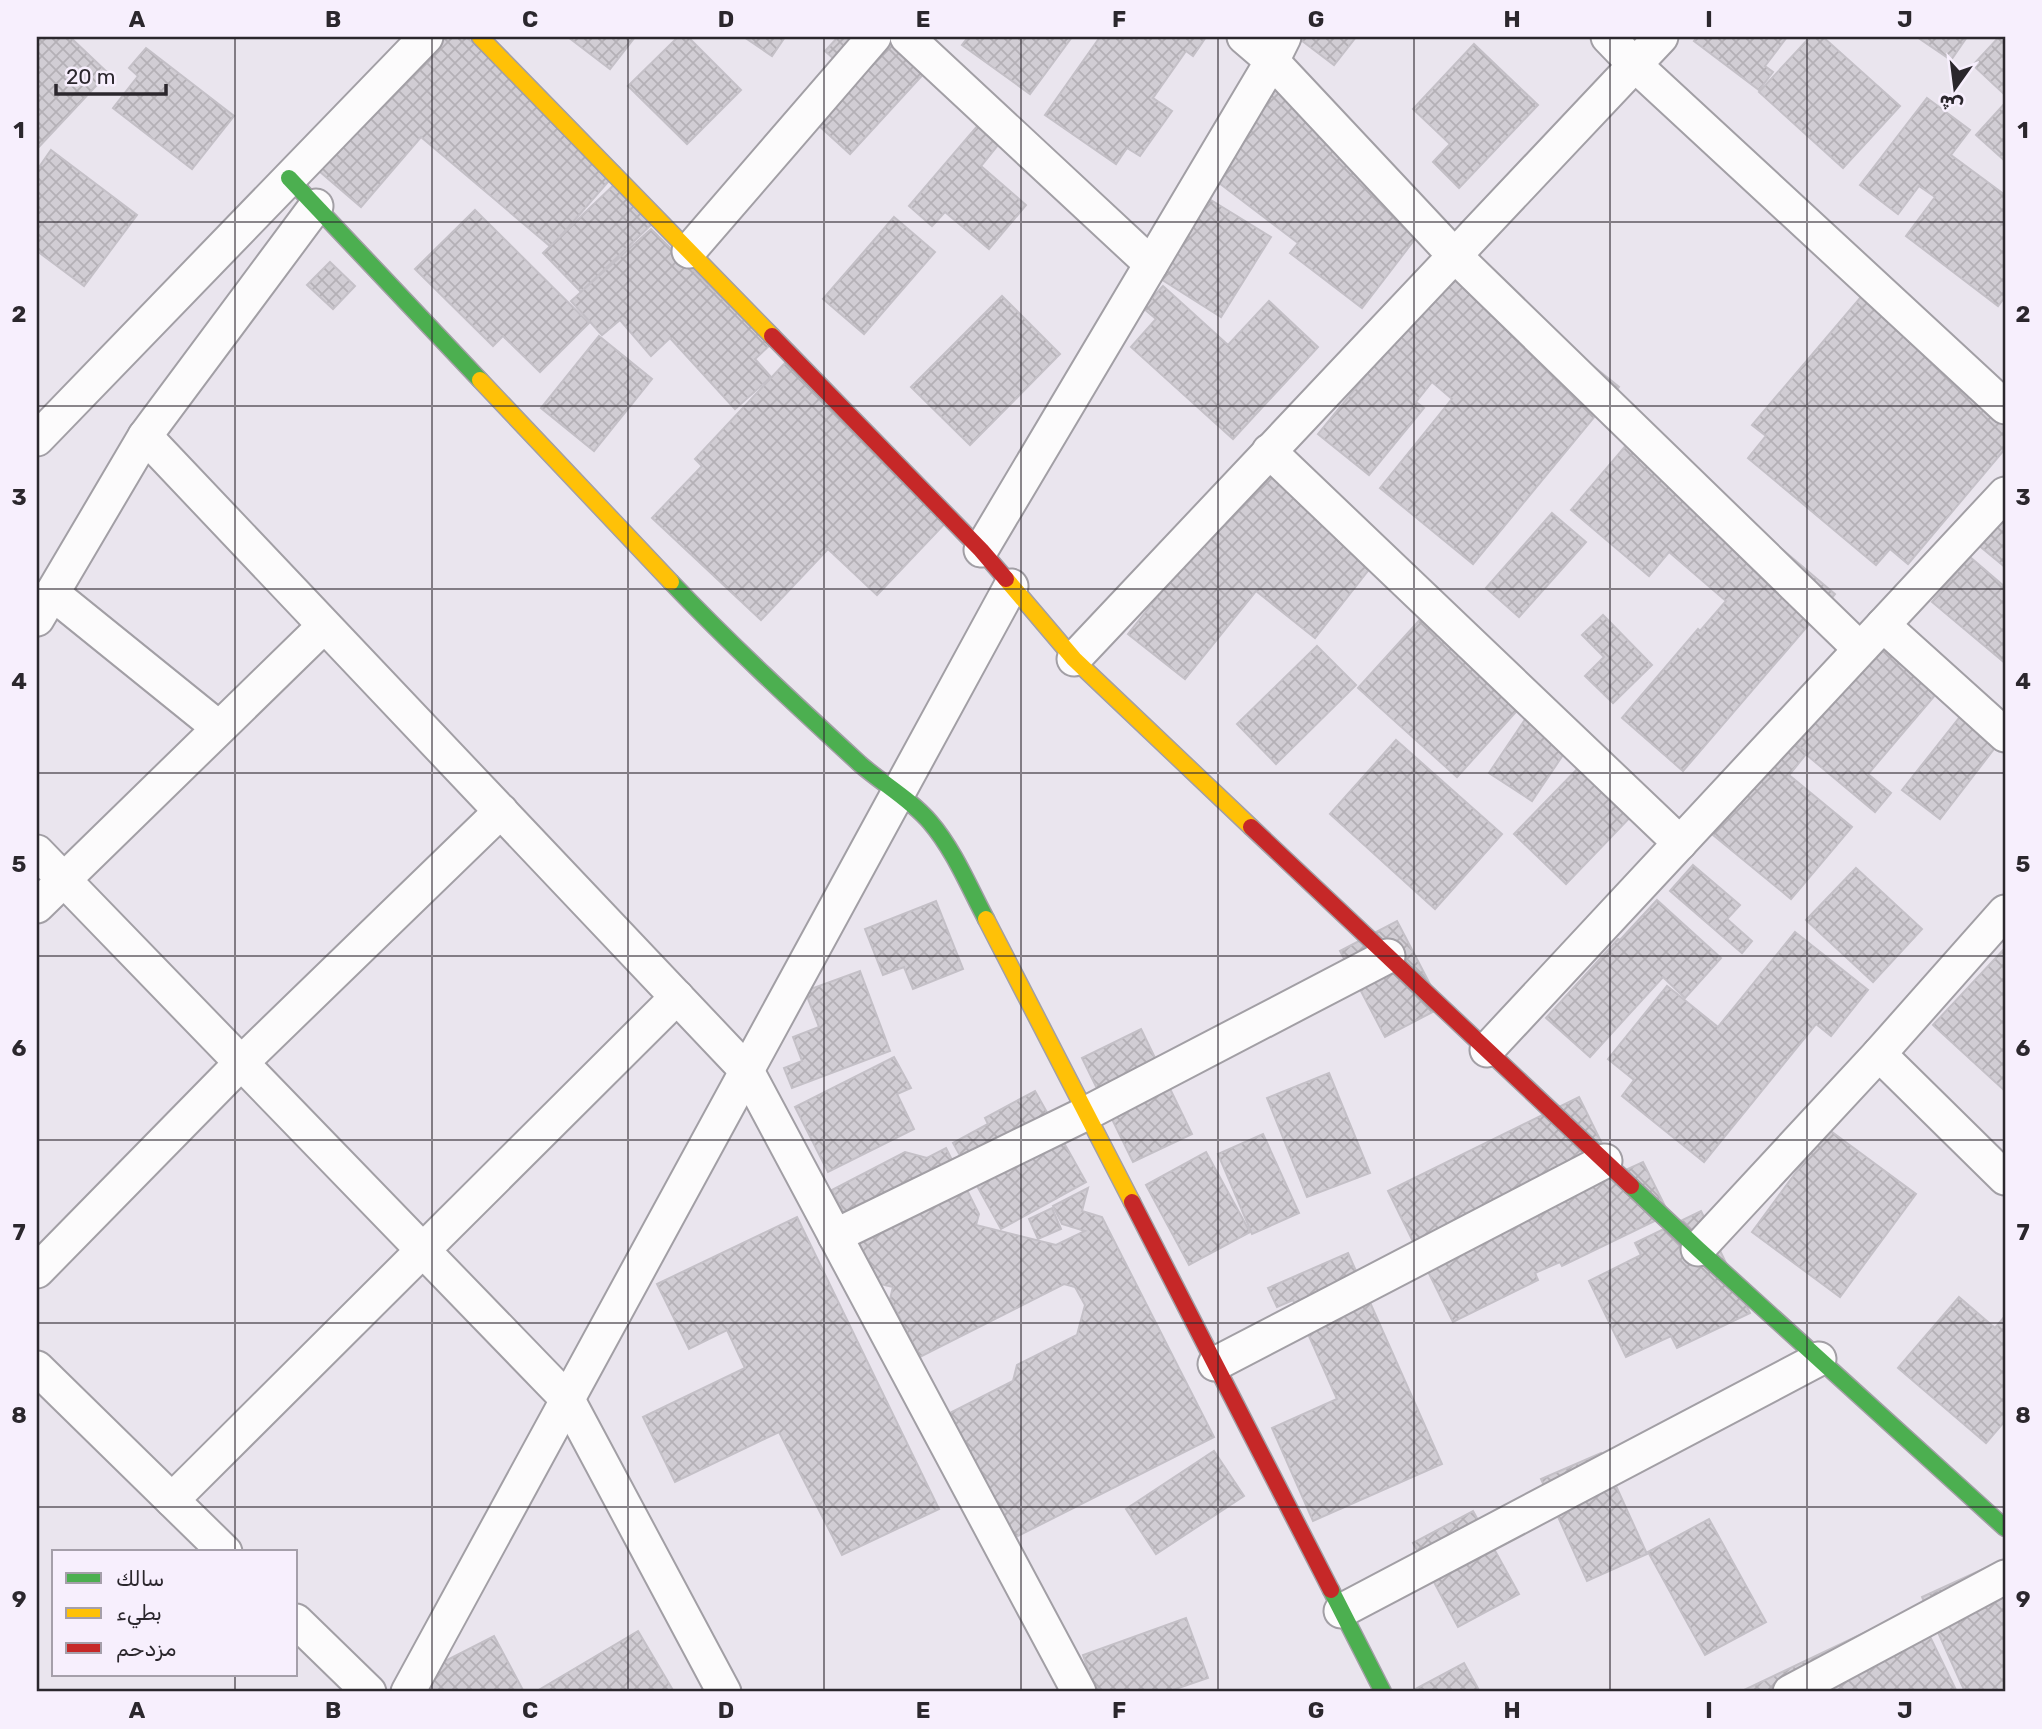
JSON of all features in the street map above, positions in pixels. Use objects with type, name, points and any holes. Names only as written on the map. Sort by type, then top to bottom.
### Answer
[{"type":"street","points":[[37,439],[426,37]]},
{"type":"street","points":[[480,37],[981,550],[1073,659],[1698,1249],[2005,1528]]},
{"type":"street","points":[[689,251],[874,37]]},
{"type":"street","points":[[907,37],[1151,264]]},
{"type":"street","points":[[1244,37],[1278,49],[1454,256],[1860,649]]},
{"type":"street","points":[[1608,37],[2005,407]]},
{"type":"street","points":[[1073,659],[1661,37]]},
{"type":"street","points":[[981,550],[1278,49]]},
{"type":"street","points":[[289,178],[699,611],[863,766],[930,821],[946,844],[1087,1113],[1383,1692]]},
{"type":"street","points":[[219,728],[45,606],[145,436],[316,206]]},
{"type":"street","points":[[145,436],[747,1071],[1079,1692]]},
{"type":"street","points":[[1269,452],[1680,843]]},
{"type":"street","points":[[1487,1050],[2005,494]]},
{"type":"street","points":[[408,1692],[1011,586]]},
{"type":"street","points":[[1882,625],[2005,735]]},
{"type":"street","points":[[37,906],[324,626]]},
{"type":"street","points":[[37,1271],[241,1063],[501,811]]},
{"type":"street","points":[[37,852],[568,1400],[724,1692]]},
{"type":"street","points":[[1698,1249],[1879,1054],[2005,912]]},
{"type":"street","points":[[835,1236],[1087,1113],[1388,957]]},
{"type":"street","points":[[172,1500],[677,997]]},
{"type":"street","points":[[1879,1054],[2005,1178]]},
{"type":"street","points":[[1215,1364],[1605,1161]]},
{"type":"street","points":[[1341,1611],[1819,1359]]},
{"type":"street","points":[[37,1368],[223,1550]]},
{"type":"street","points":[[1790,1692],[2005,1577]]},
{"type":"street","points":[[298,1623],[369,1692]]},
{"type":"building","points":[[37,37],[70,37],[108,73],[37,149]]},
{"type":"building","points":[[411,37],[466,37],[620,168],[551,247],[421,137],[361,207],[306,160]]},
{"type":"building","points":[[568,37],[635,37],[610,69]]},
{"type":"building","points":[[678,37],[688,37],[741,90],[687,144],[628,86]]},
{"type":"building","points":[[744,37],[785,37],[772,56]]},
{"type":"building","points":[[838,37],[892,37],[928,69],[850,154],[795,104],[835,60],[825,51]]},
{"type":"building","points":[[968,37],[1072,37],[1030,94],[962,45]]},
{"type":"building","points":[[1100,37],[1206,37],[1193,56],[1186,51],[1153,98],[1172,111],[1140,156],[1127,148],[1116,164],[1045,115]]},
{"type":"building","points":[[1297,37],[1356,37],[1334,65]]},
{"type":"building","points":[[1697,37],[1787,37],[1765,66],[1773,72],[1759,90],[1694,41]]},
{"type":"building","points":[[1810,37],[1823,37],[1900,106],[1843,168],[1759,92]]},
{"type":"building","points":[[1917,37],[1967,37],[1951,60]]},
{"type":"building","points":[[1999,37],[2005,37],[2005,95],[1973,65]]},
{"type":"building","points":[[1474,44],[1538,105],[1459,188],[1433,162],[1450,144],[1413,109]]},
{"type":"building","points":[[146,48],[234,116],[192,169],[113,108],[138,76],[129,68]]},
{"type":"building","points":[[1272,78],[1432,217],[1362,308],[1290,253],[1298,243],[1202,170]]},
{"type":"building","points":[[1927,98],[1970,130],[1951,155],[2005,195],[2005,297],[1998,306],[1906,236],[1935,197],[1919,186],[1898,214],[1860,185]]},
{"type":"building","points":[[2005,103],[2005,161],[1976,135]]},
{"type":"building","points":[[986,116],[1007,134],[981,166],[1026,205],[989,249],[945,212],[932,226],[909,206]]},
{"type":"building","points":[[51,150],[137,215],[84,286],[37,251],[37,170]]},
{"type":"building","points":[[618,181],[656,220],[581,292],[543,253]]},
{"type":"building","points":[[1206,197],[1271,237],[1221,317],[1156,276]]},
{"type":"building","points":[[475,210],[589,323],[540,372],[503,336],[493,346],[415,269]]},
{"type":"building","points":[[894,217],[935,252],[864,334],[823,299]]},
{"type":"building","points":[[651,229],[770,345],[755,359],[771,377],[735,409],[670,338],[651,356],[620,320],[602,335],[571,301]]},
{"type":"building","points":[[1461,259],[1619,387],[1473,564],[1380,488],[1452,399],[1432,382],[1416,402],[1424,408],[1369,475],[1318,434]]},
{"type":"building","points":[[330,262],[355,286],[333,309],[307,285]]},
{"type":"building","points":[[1872,284],[2005,396],[2005,449],[1908,564],[1890,549],[1876,565],[1748,458],[1766,436],[1752,425]]},
{"type":"building","points":[[1163,286],[1228,345],[1269,301],[1318,347],[1233,439],[1131,347],[1156,319],[1143,308]]},
{"type":"building","points":[[1002,296],[1060,354],[970,445],[911,387]]},
{"type":"building","points":[[599,336],[652,379],[594,451],[541,408]]},
{"type":"building","points":[[786,362],[951,517],[877,595],[828,549],[761,620],[652,518],[702,466],[695,459]]},
{"type":"building","points":[[1640,429],[1835,594],[1683,771],[1622,718],[1698,629],[1700,631],[1726,601],[1669,552],[1649,576],[1571,510]]},
{"type":"building","points":[[1270,456],[1386,548],[1315,638],[1256,591],[1185,679],[1128,634]]},
{"type":"building","points":[[2005,507],[2005,567],[1976,543]]},
{"type":"building","points":[[1552,513],[1586,542],[1519,617],[1486,588]]},
{"type":"building","points":[[1970,557],[2005,587],[2005,663],[1932,602]]},
{"type":"building","points":[[1435,603],[1534,692],[1457,777],[1358,688]]},
{"type":"building","points":[[1603,615],[1652,665],[1613,703],[1585,676],[1604,657],[1582,635]]},
{"type":"building","points":[[1885,629],[1947,681],[1868,774],[1891,793],[1875,812],[1790,741]]},
{"type":"building","points":[[1317,646],[1356,685],[1276,764],[1237,724]]},
{"type":"building","points":[[1967,708],[2004,736],[1940,819],[1902,790]]},
{"type":"building","points":[[1532,709],[1575,737],[1532,801],[1489,773]]},
{"type":"building","points":[[1779,731],[1807,753],[1789,775],[1852,827],[1791,899],[1701,825]]},
{"type":"building","points":[[1396,740],[1502,834],[1435,909],[1330,814]]},
{"type":"building","points":[[1586,760],[1638,809],[1566,884],[1514,834]]},
{"type":"building","points":[[1693,865],[1740,905],[1727,919],[1752,941],[1742,953],[1670,891]]},
{"type":"building","points":[[1856,868],[1922,929],[1873,982],[1806,920]]},
{"type":"building","points":[[1657,900],[1721,958],[1685,998],[1663,977],[1590,1057],[1546,1018]]},
{"type":"building","points":[[936,901],[963,969],[913,989],[904,967],[883,975],[865,929]]},
{"type":"building","points":[[1397,921],[1442,1007],[1385,1037],[1340,951]]},
{"type":"building","points":[[1795,932],[1868,990],[1831,1036],[1816,1024],[1704,1162],[1622,1096],[1634,1080],[1608,1059],[1667,986],[1718,1027]]},
{"type":"building","points":[[2005,948],[2005,1091],[1933,1025]]},
{"type":"building","points":[[860,971],[890,1051],[792,1088],[784,1068],[802,1061],[793,1037],[819,1027],[805,991]]},
{"type":"building","points":[[1141,1029],[1192,1134],[1133,1162],[1082,1058]]},
{"type":"building","points":[[894,1057],[911,1088],[897,1094],[914,1129],[828,1172],[795,1107]]},
{"type":"building","points":[[1329,1073],[1370,1173],[1307,1197],[1267,1098]]},
{"type":"building","points":[[1035,1091],[1086,1182],[1001,1229],[953,1143],[988,1124],[985,1118]]},
{"type":"building","points":[[1579,1097],[1617,1174],[1643,1162],[1669,1214],[1562,1266],[1560,1262],[1535,1273],[1538,1280],[1453,1322],[1388,1191]]},
{"type":"building","points":[[1828,1129],[1916,1194],[1840,1297],[1752,1232]]},
{"type":"building","points":[[1263,1134],[1299,1213],[1252,1234],[1218,1154]]},
{"type":"building","points":[[946,1148],[979,1214],[976,1225],[1056,1245],[1085,1231],[1062,1224],[1053,1206],[1088,1188],[1082,1211],[1102,1217],[1214,1437],[1012,1539],[948,1414],[1013,1381],[1017,1365],[1077,1335],[1085,1305],[1075,1287],[1064,1284],[920,1357],[890,1299],[893,1287],[880,1284],[832,1190],[905,1152],[927,1158]]},
{"type":"building","points":[[1206,1152],[1250,1232],[1189,1265],[1146,1185]]},
{"type":"building","points":[[1052,1208],[1061,1229],[1038,1239],[1029,1219]]},
{"type":"building","points":[[1701,1211],[1750,1313],[1677,1348],[1671,1336],[1626,1357],[1589,1281],[1641,1255],[1635,1243]]},
{"type":"building","points":[[797,1217],[939,1509],[842,1555],[779,1432],[675,1482],[643,1417],[745,1368],[727,1330],[689,1349],[657,1284]]},
{"type":"building","points":[[1348,1253],[1442,1464],[1313,1521],[1272,1428],[1337,1399],[1293,1300],[1277,1307],[1268,1288]]},
{"type":"building","points":[[1959,1297],[1995,1328],[2005,1316],[2005,1421],[1986,1443],[1898,1368]]},
{"type":"building","points":[[1214,1451],[1244,1496],[1156,1554],[1126,1509]]},
{"type":"building","points":[[1601,1453],[1647,1554],[1587,1581],[1541,1479]]},
{"type":"building","points":[[1473,1511],[1519,1594],[1458,1627],[1413,1543]]},
{"type":"building","points":[[1709,1519],[1766,1622],[1705,1655],[1648,1552]]},
{"type":"building","points":[[2005,1559],[2005,1692],[1965,1692],[1922,1597]]},
{"type":"building","points":[[1916,1608],[1957,1692],[1740,1692]]},
{"type":"building","points":[[1186,1618],[1208,1678],[1167,1692],[1096,1692],[1083,1655]]},
{"type":"building","points":[[638,1631],[674,1692],[537,1691]]},
{"type":"building","points":[[494,1636],[524,1692],[417,1692],[410,1679]]},
{"type":"building","points":[[1464,1663],[1480,1692],[1410,1692]]},
{"type":"traffic: fast","points":[[289,178],[480,380]]},
{"type":"traffic: fast","points":[[671,582],[812,720],[930,822],[954,857],[986,919]]},
{"type":"traffic: fast","points":[[1631,1186],[2005,1528]]},
{"type":"traffic: fast","points":[[1331,1590],[1383,1692]]},
{"type":"traffic: slow","points":[[480,37],[772,336]]},
{"type":"traffic: slow","points":[[480,380],[671,582]]},
{"type":"traffic: slow","points":[[1006,579],[1074,659],[1251,827]]},
{"type":"traffic: slow","points":[[986,919],[1132,1202]]},
{"type":"traffic: jam","points":[[772,336],[981,550],[1006,579]]},
{"type":"traffic: jam","points":[[1251,827],[1631,1186]]},
{"type":"traffic: jam","points":[[1132,1202],[1331,1590]]}]
